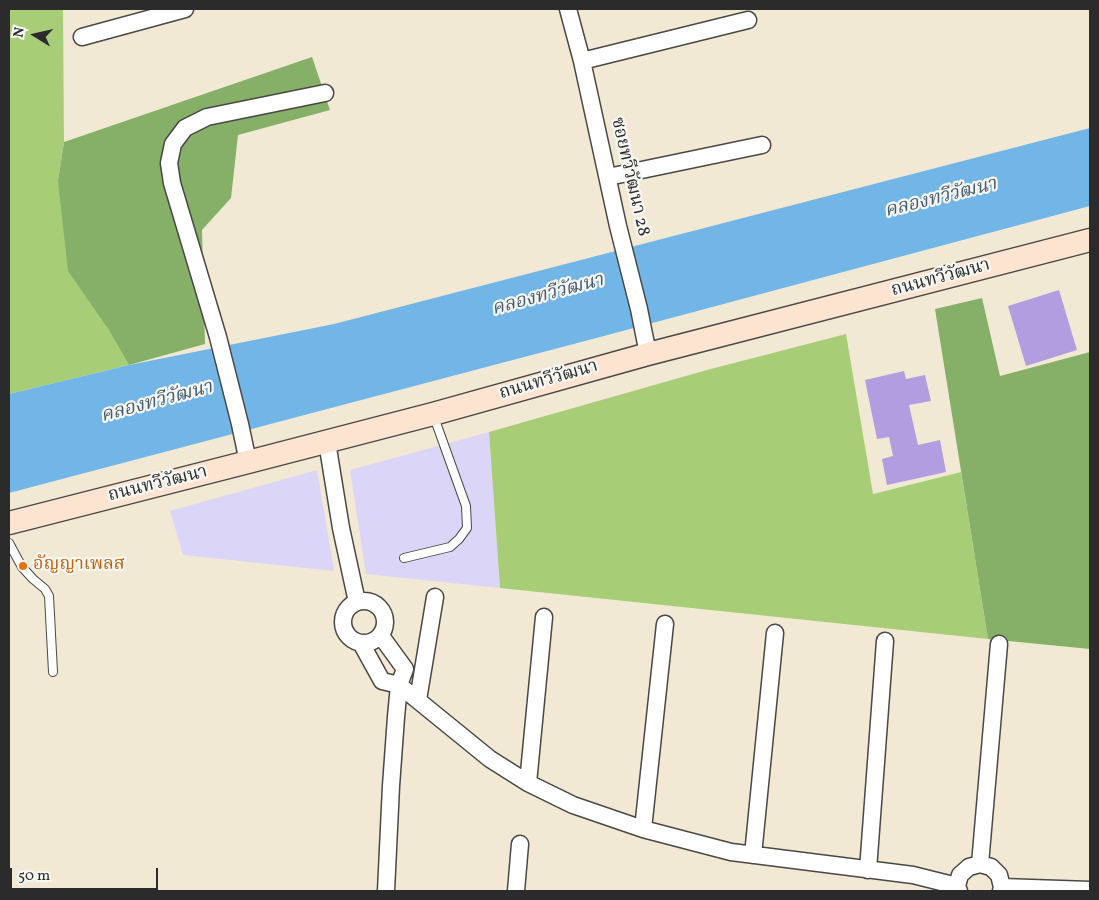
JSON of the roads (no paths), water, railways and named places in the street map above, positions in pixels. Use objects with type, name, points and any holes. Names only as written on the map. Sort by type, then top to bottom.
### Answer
[{"type":"main road","name":"ถนนทวีวัฒนา","points":[[9,523],[327,442],[648,354],[1090,240]]},
{"type":"street","points":[[82,37],[131,16],[185,9]]},
{"type":"street","name":"ซอยทวีวัฒนา 28","points":[[568,9],[582,61],[648,354]]},
{"type":"street","points":[[582,61],[748,20]]},
{"type":"street","points":[[248,462],[218,337],[172,183],[169,163],[173,144],[186,128],[208,117],[325,93]]},
{"type":"street","points":[[608,177],[762,145]]},
{"type":"street","points":[[327,442],[341,528],[357,602]]},
{"type":"street","points":[[418,700],[435,597]]},
{"type":"street","points":[[368,600],[382,610],[386,620],[381,636],[372,642],[361,643],[349,637],[343,624],[346,611],[352,604],[368,600]]},
{"type":"street","points":[[528,783],[544,617]]},
{"type":"street","points":[[643,829],[665,624]]},
{"type":"street","points":[[753,855],[775,634]]},
{"type":"street","points":[[381,636],[405,669],[399,685],[391,786],[386,891]]},
{"type":"street","points":[[868,870],[885,641]]},
{"type":"street","points":[[361,643],[382,681],[399,685],[490,759],[528,783],[573,805],[643,829],[731,852],[913,875],[958,889],[960,875],[969,867],[980,864],[991,867],[999,875],[1001,889],[1090,886]]},
{"type":"street","points":[[980,864],[999,644]]},
{"type":"street","points":[[516,891],[520,844]]},
{"type":"lane","points":[[404,558],[450,547],[459,540],[467,528],[466,506],[433,414]]},
{"type":"lane","points":[[9,543],[22,567],[45,589],[49,596],[53,672]]},
{"type":"water","name":"คลองทวีวัฒนา","points":[[1090,128],[1090,206],[9,493],[9,394],[129,365],[334,324]]},
{"type":"place","name":"อัญญาเพลส","points":[[23,566]]}]
